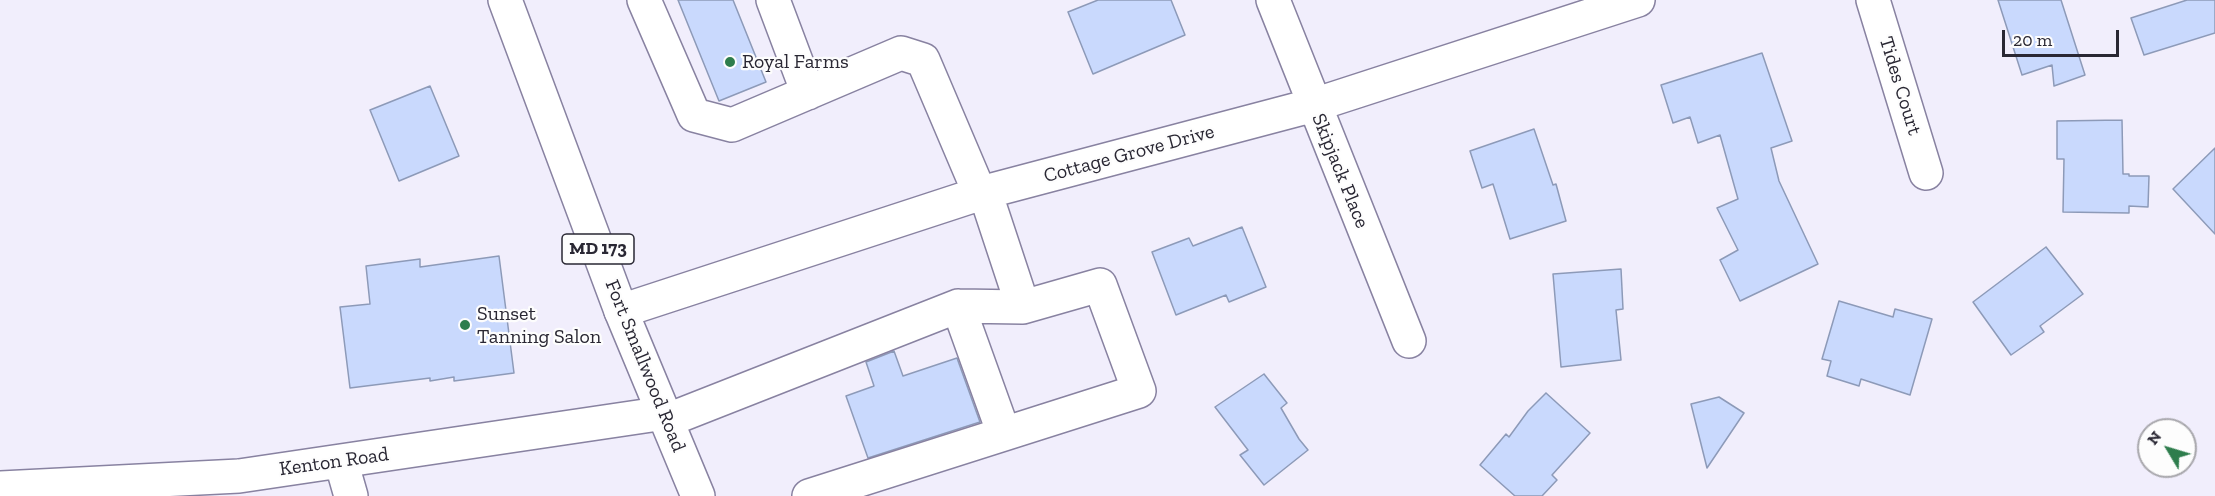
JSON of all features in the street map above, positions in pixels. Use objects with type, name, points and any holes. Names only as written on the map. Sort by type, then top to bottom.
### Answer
[{"type":"street","name":"Fort Smallwood Road","points":[[505,0],[621,311],[698,496]]},
{"type":"street","points":[[644,0],[694,115],[732,125],[901,53],[923,60],[982,193],[1023,307]]},
{"type":"street","points":[[773,0],[808,93]]},
{"type":"street","name":"Skipjack Place","points":[[1273,0],[1409,341]]},
{"type":"street","name":"Cottage Grove Drive","points":[[621,311],[982,193],[1314,105],[1638,0]]},
{"type":"street","name":"Tides Court","points":[[1873,0],[1926,172]]},
{"type":"street","points":[[809,496],[1004,434],[1138,390],[1100,285],[1023,307],[958,306],[1004,434]]},
{"type":"street","name":"Kenton Road","points":[[0,488],[241,486],[341,461],[667,417],[958,306]]},
{"type":"street","points":[[341,461],[351,496]]},
{"type":"building","name":"Royal Farms","points":[[678,0],[733,0],[766,82],[719,101]]},
{"type":"building","points":[[1098,0],[1171,0],[1185,35],[1093,74],[1068,12]]},
{"type":"building","points":[[1998,0],[2061,0],[2085,75],[2054,86],[2052,65],[2022,75]]},
{"type":"building","points":[[2187,0],[2215,0],[2215,33],[2144,55],[2131,18]]},
{"type":"building","points":[[1762,53],[1792,141],[1771,148],[1779,181],[1818,264],[1740,301],[1720,260],[1738,250],[1717,208],[1738,199],[1720,135],[1698,143],[1690,117],[1673,123],[1661,85]]},
{"type":"building","points":[[430,86],[459,156],[399,181],[370,110]]},
{"type":"building","points":[[2122,120],[2123,174],[2149,176],[2148,207],[2129,206],[2129,213],[2063,212],[2064,159],[2057,159],[2057,121]]},
{"type":"building","points":[[1534,129],[1553,185],[1556,184],[1566,221],[1510,239],[1493,184],[1482,188],[1470,151]]},
{"type":"building","points":[[2215,148],[2215,234],[2173,189]]},
{"type":"building","points":[[1242,227],[1266,287],[1229,302],[1226,295],[1176,315],[1152,252],[1189,238],[1193,246]]},
{"type":"building","points":[[2046,247],[2083,294],[2040,326],[2044,332],[2011,355],[1973,302]]},
{"type":"building","points":[[499,256],[514,373],[454,381],[454,377],[430,381],[430,378],[350,388],[340,307],[370,304],[366,266],[420,259],[420,267]]},
{"type":"building","points":[[1621,269],[1623,309],[1616,310],[1621,360],[1561,367],[1553,274]]},
{"type":"building","points":[[1839,301],[1893,317],[1895,309],[1932,319],[1910,395],[1861,379],[1859,386],[1827,376],[1831,361],[1822,359]]},
{"type":"building","points":[[894,351],[903,376],[957,358],[980,422],[868,458],[846,396],[874,386],[866,362]]},
{"type":"building","points":[[1264,374],[1287,403],[1281,408],[1308,450],[1264,485],[1240,455],[1248,450],[1215,407]]},
{"type":"building","points":[[1546,393],[1590,433],[1552,475],[1557,480],[1542,496],[1515,496],[1480,465],[1506,434],[1509,437],[1528,411]]},
{"type":"building","points":[[1719,397],[1744,413],[1707,468],[1691,404]]},
{"type":"place","name":"Royal Farms","points":[[730,62]]},
{"type":"place","name":"Sunset Tanning Salon","points":[[465,325]]}]
